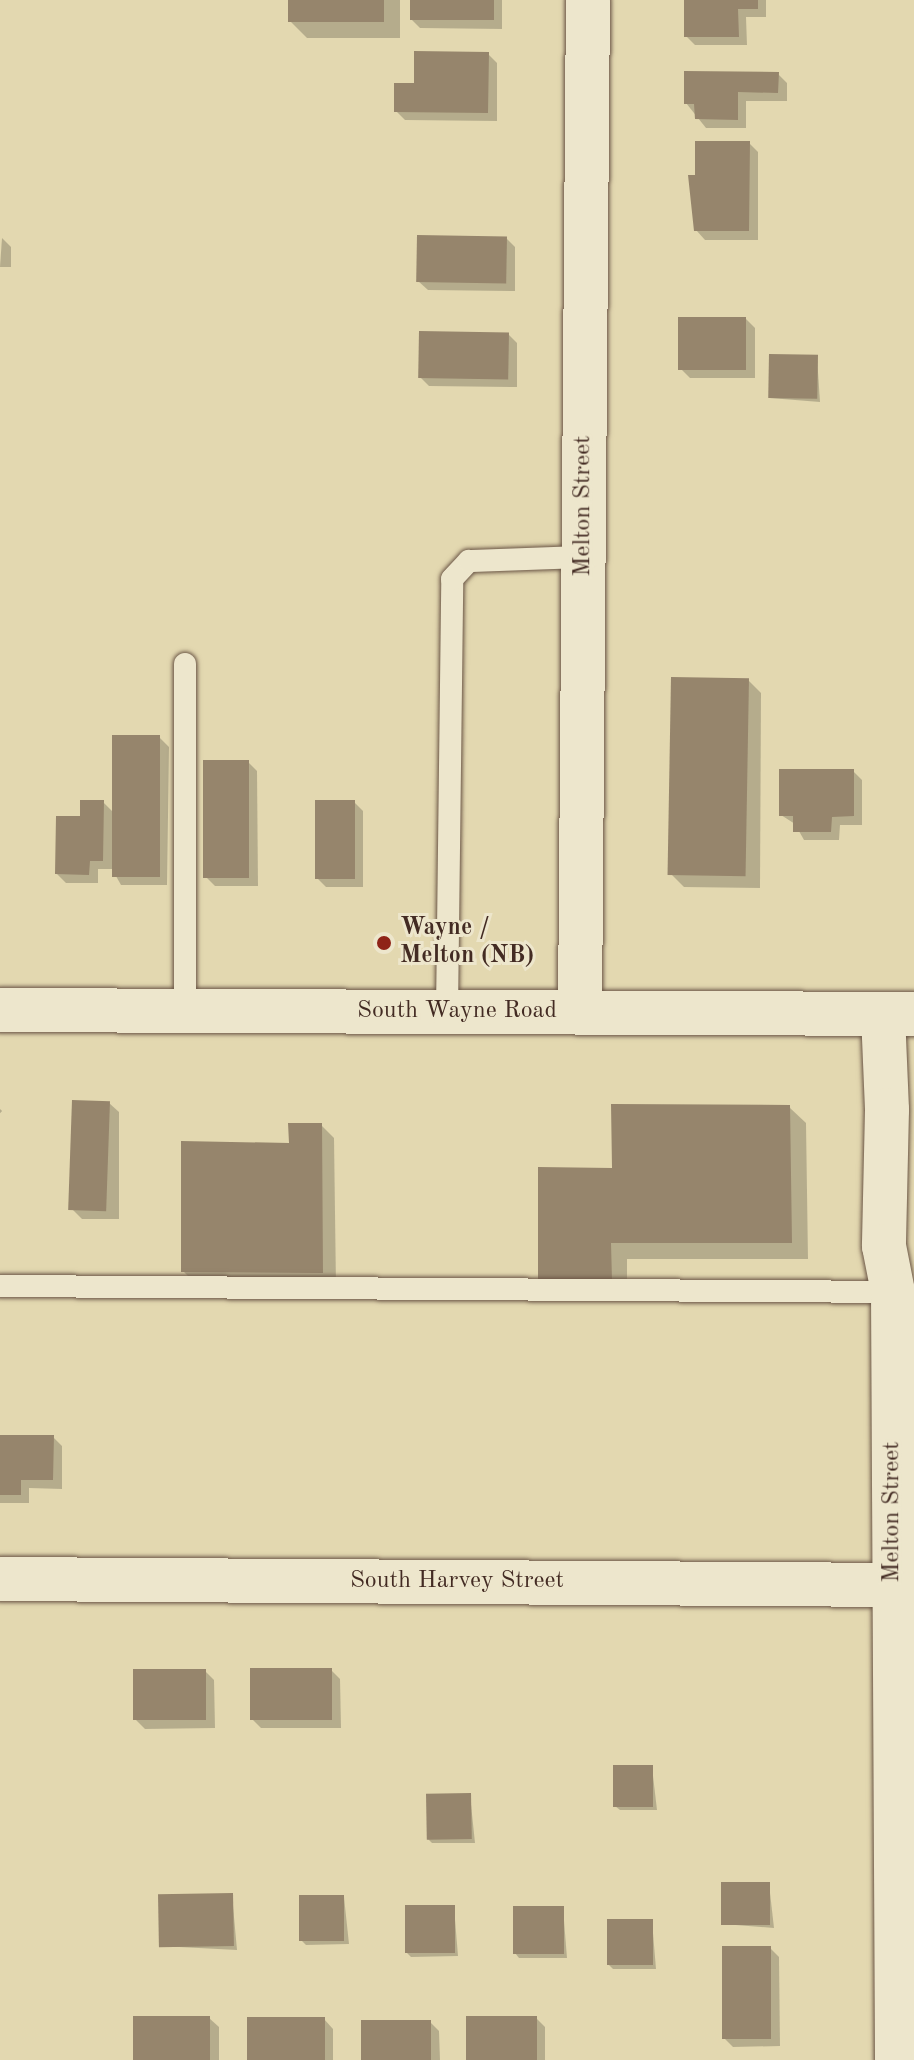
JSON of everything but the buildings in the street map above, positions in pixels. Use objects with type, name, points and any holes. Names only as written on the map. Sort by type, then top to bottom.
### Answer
[{"type":"street","name":"Melton Street","points":[[580,1012],[588,0]]},
{"type":"street","name":"South Wayne Road","points":[[0,1010],[898,1014]]},
{"type":"street","name":"Melton Street","points":[[897,2060],[903,1585],[900,1288],[884,1246],[898,1014]]},
{"type":"street","name":"South Harvey Street","points":[[0,1579],[903,1585]]},
{"type":"lane","points":[[447,1012],[452,579],[469,561],[584,557]]},
{"type":"lane","points":[[185,664],[185,1011]]},
{"type":"lane","points":[[0,1286],[900,1288]]},
{"type":"place","name":"Wayne / Melton (NB)","points":[[384,943]]}]
